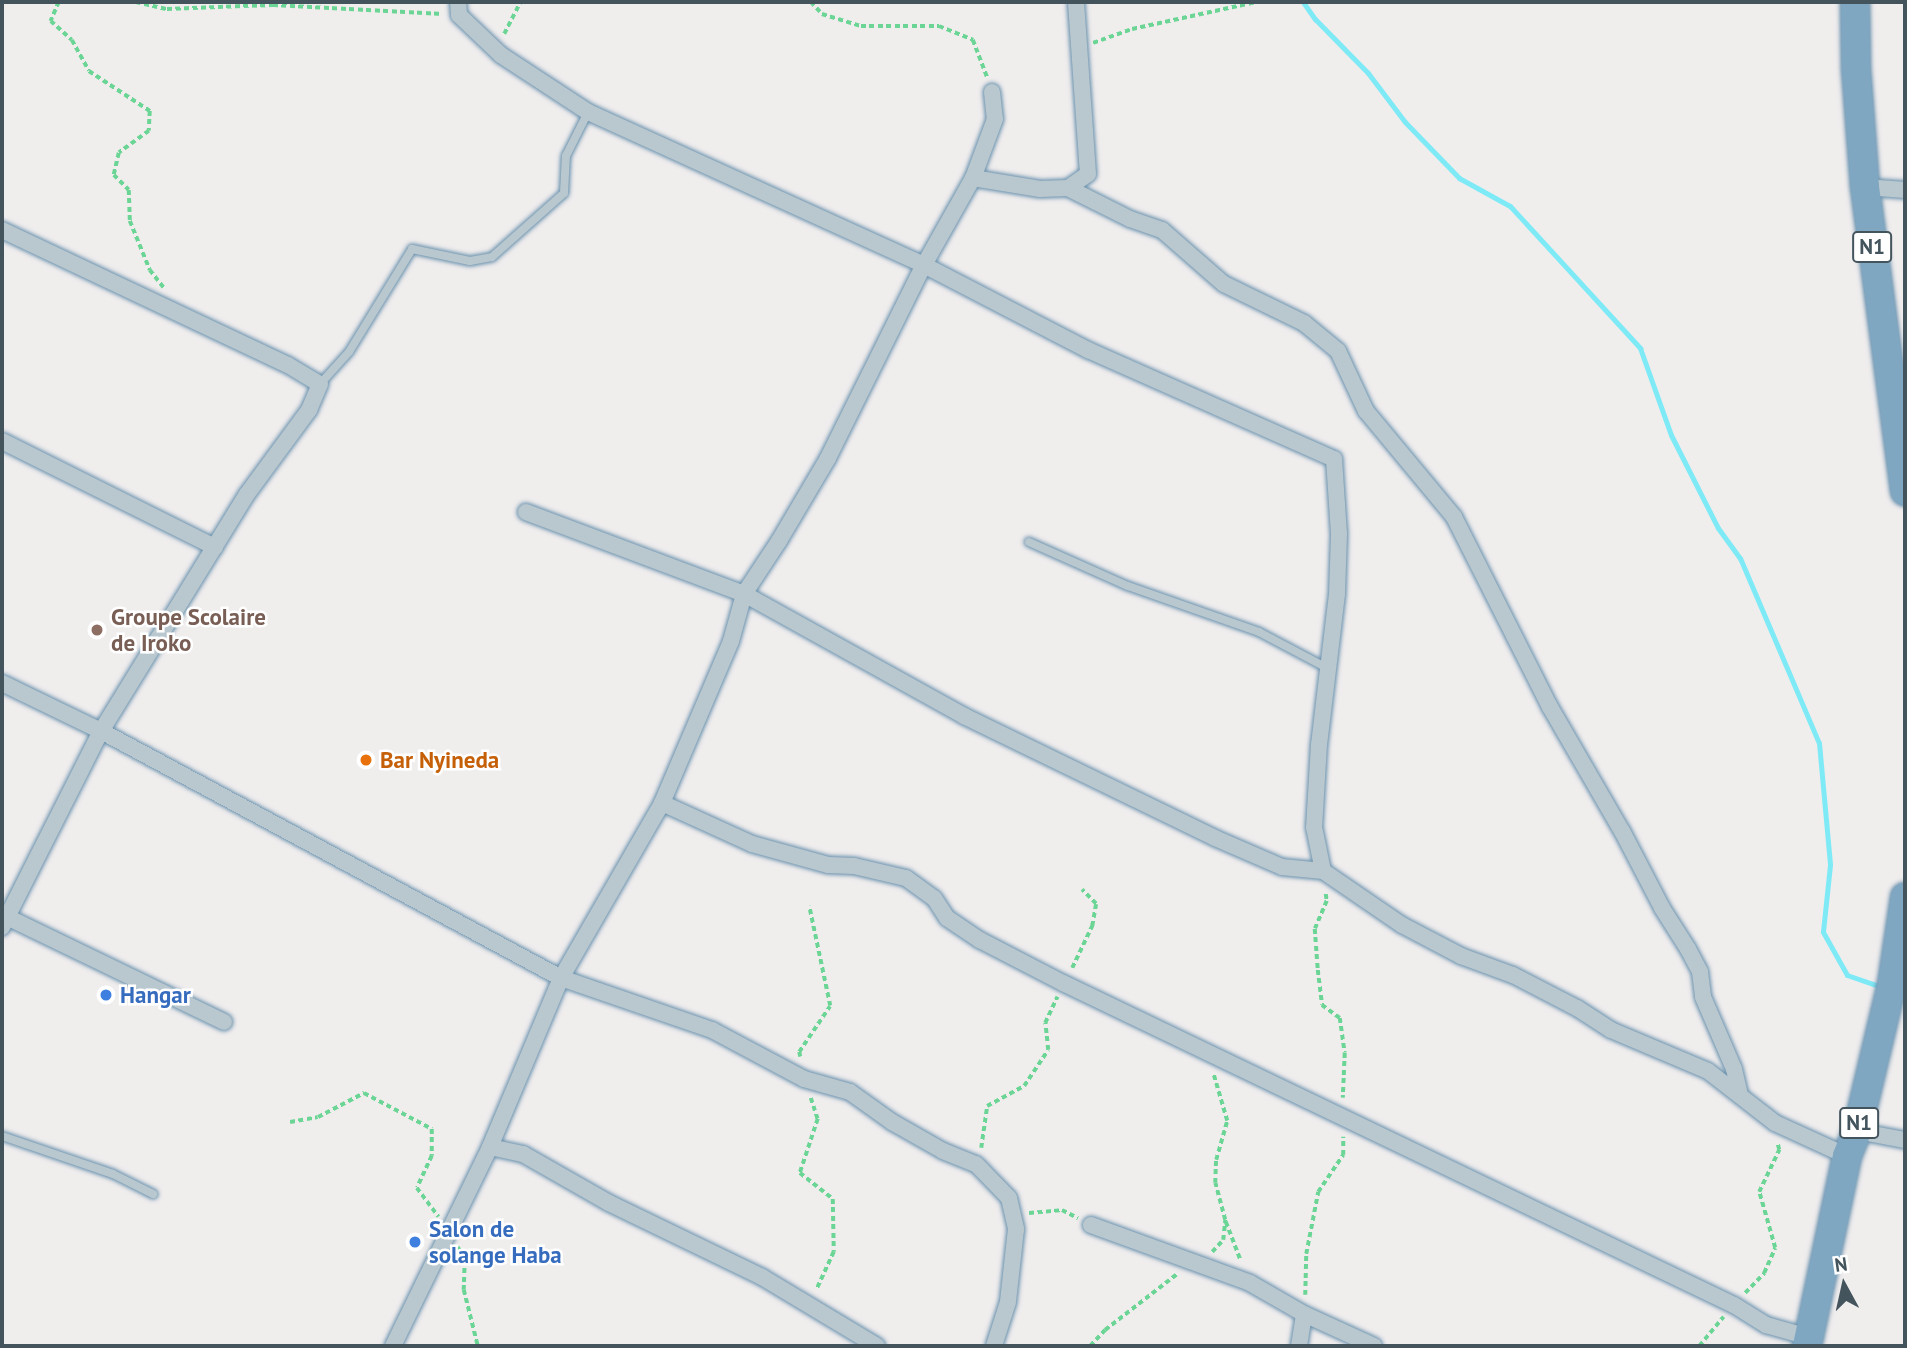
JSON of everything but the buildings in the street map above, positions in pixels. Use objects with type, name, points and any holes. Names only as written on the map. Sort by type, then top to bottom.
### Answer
[{"type":"highway","name":"N1","points":[[1855,2],[1856,68],[1865,187],[1898,388],[1905,491]]},
{"type":"highway","name":"N1","points":[[1808,1342],[1852,1143],[1899,984],[1905,897]]},
{"type":"street","points":[[1068,188],[1088,174],[1082,48],[1076,2]]},
{"type":"street","points":[[458,8],[501,55],[588,112],[924,265],[1088,350],[1334,459],[1339,534],[1337,594],[1327,668],[1314,827],[1323,871]]},
{"type":"street","points":[[393,1346],[490,1147],[561,978],[662,803],[731,641],[744,594],[828,458],[924,265],[973,178],[995,119],[992,92]]},
{"type":"street","points":[[973,178],[1040,189],[1068,188],[1130,219],[1162,230],[1224,284],[1304,323],[1338,351],[1351,373],[1366,411],[1454,517],[1550,708],[1622,831],[1662,908],[1688,949],[1700,972],[1703,997],[1734,1069],[1740,1095]]},
{"type":"street","points":[[1865,187],[1905,190]]},
{"type":"street","points":[[2,230],[288,365],[320,384],[309,410],[247,494],[101,731],[4,922],[224,1022]]},
{"type":"street","points":[[2,442],[215,547]]},
{"type":"street","points":[[526,512],[744,594],[964,716],[1215,838],[1282,867],[1323,871],[1402,925],[1461,956],[1535,986],[1611,1030],[1708,1071],[1775,1123],[1852,1143],[1905,1140]]},
{"type":"street","points":[[2,683],[101,731],[561,978],[712,1030],[804,1079],[850,1092],[892,1122],[943,1151],[976,1164],[1009,1198],[1016,1228],[1008,1302],[994,1346]]},
{"type":"street","points":[[662,803],[752,844],[828,865],[854,866],[906,878],[934,898],[947,918],[980,940],[1063,983],[1734,1305],[1766,1325],[1808,1342]]},
{"type":"street","points":[[490,1147],[523,1154],[609,1203],[762,1277],[877,1346]]},
{"type":"street","points":[[1091,1225],[1250,1283],[1304,1314],[1374,1346]]},
{"type":"street","points":[[1299,1346],[1304,1314]]},
{"type":"lane","points":[[320,384],[349,352],[412,249],[470,261],[492,257],[564,193],[566,156],[588,112]]},
{"type":"lane","points":[[1029,542],[1128,586],[1259,632],[1327,668]]},
{"type":"lane","points":[[2,1136],[113,1174],[153,1194]]},
{"type":"path","points":[[59,2],[51,21],[72,40],[89,71],[150,111],[149,131],[119,153],[114,175],[129,190],[130,221],[150,270],[169,294],[170,310]]},
{"type":"path","points":[[136,2],[167,9],[273,5],[458,8]]},
{"type":"path","points":[[501,55],[505,31],[520,2]]},
{"type":"path","points":[[811,2],[822,14],[861,26],[939,26],[973,40],[992,92]]},
{"type":"path","points":[[1082,48],[1132,29],[1256,2]]},
{"type":"path","points":[[976,1164],[986,1128],[987,1106],[1024,1086],[1048,1049],[1045,1023],[1063,983],[1080,956],[1092,926],[1096,904],[1082,890]]},
{"type":"path","points":[[809,905],[830,1006],[799,1052],[804,1079],[818,1119],[800,1173],[833,1199],[834,1252],[810,1305]]},
{"type":"path","points":[[1210,1053],[1214,1079],[1227,1121],[1216,1160],[1216,1183],[1225,1220],[1250,1283]]},
{"type":"path","points":[[290,1122],[318,1117],[363,1093],[432,1129],[432,1156],[417,1188],[450,1230],[465,1260],[464,1290],[478,1346]]},
{"type":"path","points":[[1699,1346],[1764,1273],[1775,1248],[1759,1192],[1779,1150],[1775,1123]]},
{"type":"path","points":[[1013,1215],[1062,1210],[1091,1225]]},
{"type":"path","points":[[1090,1346],[1105,1330],[1192,1261],[1206,1259],[1223,1240],[1225,1220]]},
{"type":"waterway","points":[[1303,2],[1315,19],[1368,73],[1405,122],[1459,178],[1510,206],[1640,348],[1671,435],[1718,528],[1740,558],[1819,743],[1830,865],[1823,932],[1847,975],[1882,987]]},
{"type":"place","name":"Groupe Scolaire de Iroko","points":[[97,630]]},
{"type":"place","name":"Bar Nyineda","points":[[366,760]]},
{"type":"place","name":"Hangar","points":[[106,995]]},
{"type":"place","name":"Salon de solange Haba","points":[[415,1242]]}]
